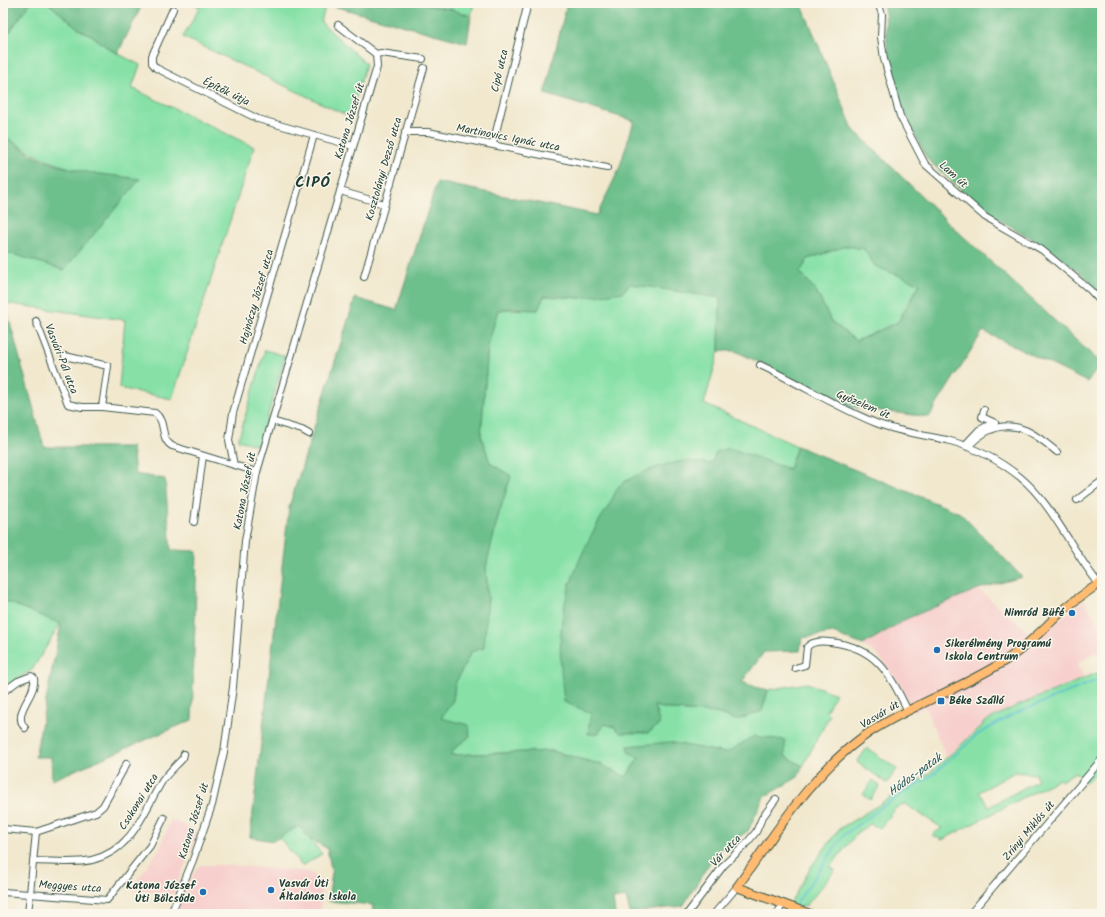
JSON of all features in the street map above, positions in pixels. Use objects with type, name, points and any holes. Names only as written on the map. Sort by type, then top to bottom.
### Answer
[{"type":"main road","name":"Vasvár út","points":[[737,887],[801,799],[837,759],[870,732],[1007,660],[1029,643],[1071,604],[1101,583]]},
{"type":"main road","points":[[750,869],[746,882],[754,893]]},
{"type":"main road","points":[[737,887],[810,914]]},
{"type":"street","name":"Cipó utca","points":[[493,144],[528,3]]},
{"type":"street","name":"Lam út","points":[[878,3],[882,14],[881,37],[884,59],[900,116],[925,164],[985,217],[1048,255],[1090,290],[1102,303]]},
{"type":"street","name":"Építők útja","points":[[173,9],[152,56],[153,66],[258,119],[353,146]]},
{"type":"street","points":[[338,25],[376,54],[381,53],[423,59]]},
{"type":"street","name":"Katona József út","points":[[171,914],[193,860],[212,805],[224,752],[233,687],[245,542],[257,472],[377,67],[376,54]]},
{"type":"street","name":"Kosztolányi Dezső utca","points":[[364,277],[424,68]]},
{"type":"street","name":"Martinovics Ignác utca","points":[[405,132],[428,132],[607,168]]},
{"type":"street","name":"Hajnóczy József utca","points":[[234,465],[229,440],[233,413],[314,135]]},
{"type":"street","points":[[340,191],[384,204]]},
{"type":"street","name":"Vasvári Pál utca","points":[[36,322],[67,402],[82,407],[102,407],[155,413],[161,419],[164,438],[168,444],[257,472]]},
{"type":"street","points":[[65,356],[108,366],[109,371],[102,407]]},
{"type":"street","name":"Győzelem út","points":[[760,365],[841,408],[878,424],[966,447],[1004,465],[1029,485],[1101,583]]},
{"type":"street","points":[[984,410],[982,417],[993,422],[1002,422]]},
{"type":"street","points":[[272,421],[310,434]]},
{"type":"street","points":[[966,447],[979,430],[993,422]]},
{"type":"street","points":[[966,447],[987,431],[1005,425],[1023,428],[1044,441],[1057,452]]},
{"type":"street","points":[[194,522],[203,456]]},
{"type":"street","points":[[1077,500],[1102,481]]},
{"type":"street","points":[[795,668],[805,665],[807,647],[811,644],[832,642],[862,651],[876,659],[895,683],[908,711]]},
{"type":"street","points":[[3,692],[18,681],[31,676],[34,678],[35,683],[32,693],[22,709],[21,718],[25,728]]},
{"type":"street","name":"Csokonai utca","points":[[33,861],[93,860],[113,850],[128,839],[161,782],[183,758],[184,754]]},
{"type":"street","name":"Zrínyi Miklós út","points":[[970,914],[1102,759]]},
{"type":"street","points":[[3,829],[36,832],[97,811],[103,806],[127,763]]},
{"type":"street","name":"Vár utca","points":[[687,914],[724,865],[756,832],[762,818],[776,799]]},
{"type":"street","name":"Meggyes utca","points":[[3,892],[107,900],[150,846],[164,818]]},
{"type":"street","points":[[28,914],[36,832]]},
{"type":"street","name":"Vasvár út","points":[[714,914],[737,887]]},
{"type":"street","points":[[777,914],[785,904]]},
{"type":"shaded area","points":[[978,589],[1036,639],[1084,600],[1102,629],[1102,660],[1095,652],[1077,664],[1085,678],[1012,708],[983,723],[983,725],[946,757],[925,707],[914,712],[898,681],[877,654],[863,645],[906,619]]},
{"type":"shaded area","points":[[171,819],[198,832],[173,894],[132,889],[159,849]]},
{"type":"shaded area","name":"Vasvár Úti Általános Iskola","points":[[201,865],[228,865],[310,872],[322,883],[320,914],[175,914],[197,867]]},
{"type":"green space","points":[[3,3],[30,3],[3,41]]},
{"type":"green space","points":[[30,3],[48,3],[80,30],[93,36],[109,49],[140,65],[132,88],[254,147],[172,399],[119,388],[125,320],[3,303],[3,251],[64,270],[82,171],[60,165],[41,157],[23,148],[3,135],[3,41]]},
{"type":"green space","points":[[48,3],[143,3],[118,53],[109,49],[93,36],[80,30]]},
{"type":"green space","points":[[191,3],[326,4],[321,22],[366,64],[350,117],[183,37],[200,7]]},
{"type":"green space","points":[[322,3],[425,3],[429,6],[450,9],[471,16],[467,43]]},
{"type":"green space","points":[[425,3],[474,3],[471,16],[450,9],[429,6]]},
{"type":"green space","points":[[567,3],[801,3],[853,129],[951,225],[1102,364],[1087,382],[983,331],[929,417],[843,406],[735,351],[719,351],[720,298],[630,284],[623,292],[581,298],[544,296],[538,310],[513,308],[498,310],[488,346],[481,435],[490,463],[511,476],[499,513],[486,567],[488,600],[484,648],[471,652],[455,684],[453,700],[441,718],[469,725],[470,736],[456,747],[450,755],[552,751],[602,765],[626,777],[639,757],[628,752],[628,746],[669,742],[726,753],[754,736],[785,740],[785,756],[803,766],[798,777],[764,797],[748,831],[717,851],[683,906],[630,913],[626,897],[613,899],[615,914],[372,914],[373,905],[328,901],[332,873],[327,848],[311,840],[299,826],[273,841],[250,837],[289,507],[355,298],[396,310],[437,182],[597,215],[619,169],[634,121],[545,94]],"holes":[[[846,246],[864,249],[875,266],[920,284],[898,322],[856,341],[831,321],[816,291],[800,272],[808,259]]]},
{"type":"green space","points":[[882,3],[1102,3],[1102,297],[1086,278],[1048,248],[986,212],[928,160],[905,115],[888,58],[885,12]]},
{"type":"green space","points":[[3,135],[29,153],[55,164],[97,174],[140,179],[64,270],[3,251]]},
{"type":"green space","points":[[846,246],[864,249],[875,266],[920,283],[898,322],[856,341],[831,321],[816,291],[800,272],[808,259]]},
{"type":"green space","points":[[630,284],[720,298],[719,351],[704,404],[797,446],[789,469],[729,448],[711,464],[687,461],[618,487],[613,500],[598,523],[569,586],[591,713],[588,733],[604,724],[615,727],[653,706],[674,710],[716,713],[737,720],[762,711],[768,690],[807,683],[836,694],[826,711],[830,715],[803,766],[755,736],[726,753],[702,749],[639,757],[626,778],[602,765],[552,751],[450,755],[456,747],[470,736],[441,718],[453,700],[455,684],[471,652],[488,600],[486,567],[499,513],[511,476],[490,463],[481,435],[488,346],[496,314],[502,309],[538,310],[544,296],[581,298]]},
{"type":"green space","points":[[3,303],[5,304],[44,447],[132,447],[135,474],[165,479],[171,550],[197,551],[192,720],[52,780],[51,757],[35,757],[61,624],[3,600]]},
{"type":"green space","points":[[265,350],[285,356],[259,446],[238,440]]},
{"type":"green space","points":[[797,446],[960,513],[1022,577],[978,589],[906,619],[863,645],[833,633],[802,638],[800,651],[764,652],[742,682],[768,690],[762,711],[737,720],[716,713],[674,710],[654,706],[660,724],[648,733],[620,733],[615,727],[605,724],[598,734],[588,734],[591,713],[564,702],[560,658],[561,625],[569,588],[574,574],[592,533],[608,508],[619,486],[633,477],[651,469],[670,464],[687,461],[711,464],[716,452],[729,448],[789,469]]},
{"type":"green space","points":[[3,600],[61,623],[32,670],[3,688]]},
{"type":"green space","points":[[1102,671],[1102,767],[1086,783],[1075,772],[1061,781],[1059,779],[942,840],[932,835],[942,828],[905,804],[892,810],[894,811],[880,828],[870,824],[858,832],[830,867],[835,870],[806,906],[803,905],[798,914],[784,914],[811,867],[839,829],[932,771],[983,725],[982,723],[1012,708]],"holes":[[[1015,772],[1035,774],[1038,780],[989,807],[979,792]]]},
{"type":"green space","points":[[867,748],[897,769],[887,783],[857,762]]},
{"type":"green space","points":[[873,780],[880,786],[870,800],[863,794]]},
{"type":"green space","points":[[299,826],[322,854],[302,866],[279,837]]},
{"type":"waterway","name":"Hódos-patak","points":[[795,905],[844,835],[882,807],[934,774],[977,735],[1012,715],[1102,678]]},
{"type":"waterway","name":"Hódos-patak","points":[[791,914],[793,910]]},
{"type":"place","name":"Nimród Büfé","points":[[1072,613]]},
{"type":"place","name":"Sikerélmény Programú Iskola Centrum","points":[[937,650]]},
{"type":"place","name":"Béke Szálló","points":[[941,701]]},
{"type":"place","name":"Vasvár Úti Általános Iskola","points":[[271,890]]},
{"type":"place","name":"Katona József Úti Bölcsőde","points":[[203,892]]},
{"type":"district","name":"CIPÓ","points":[[313,183]]}]
